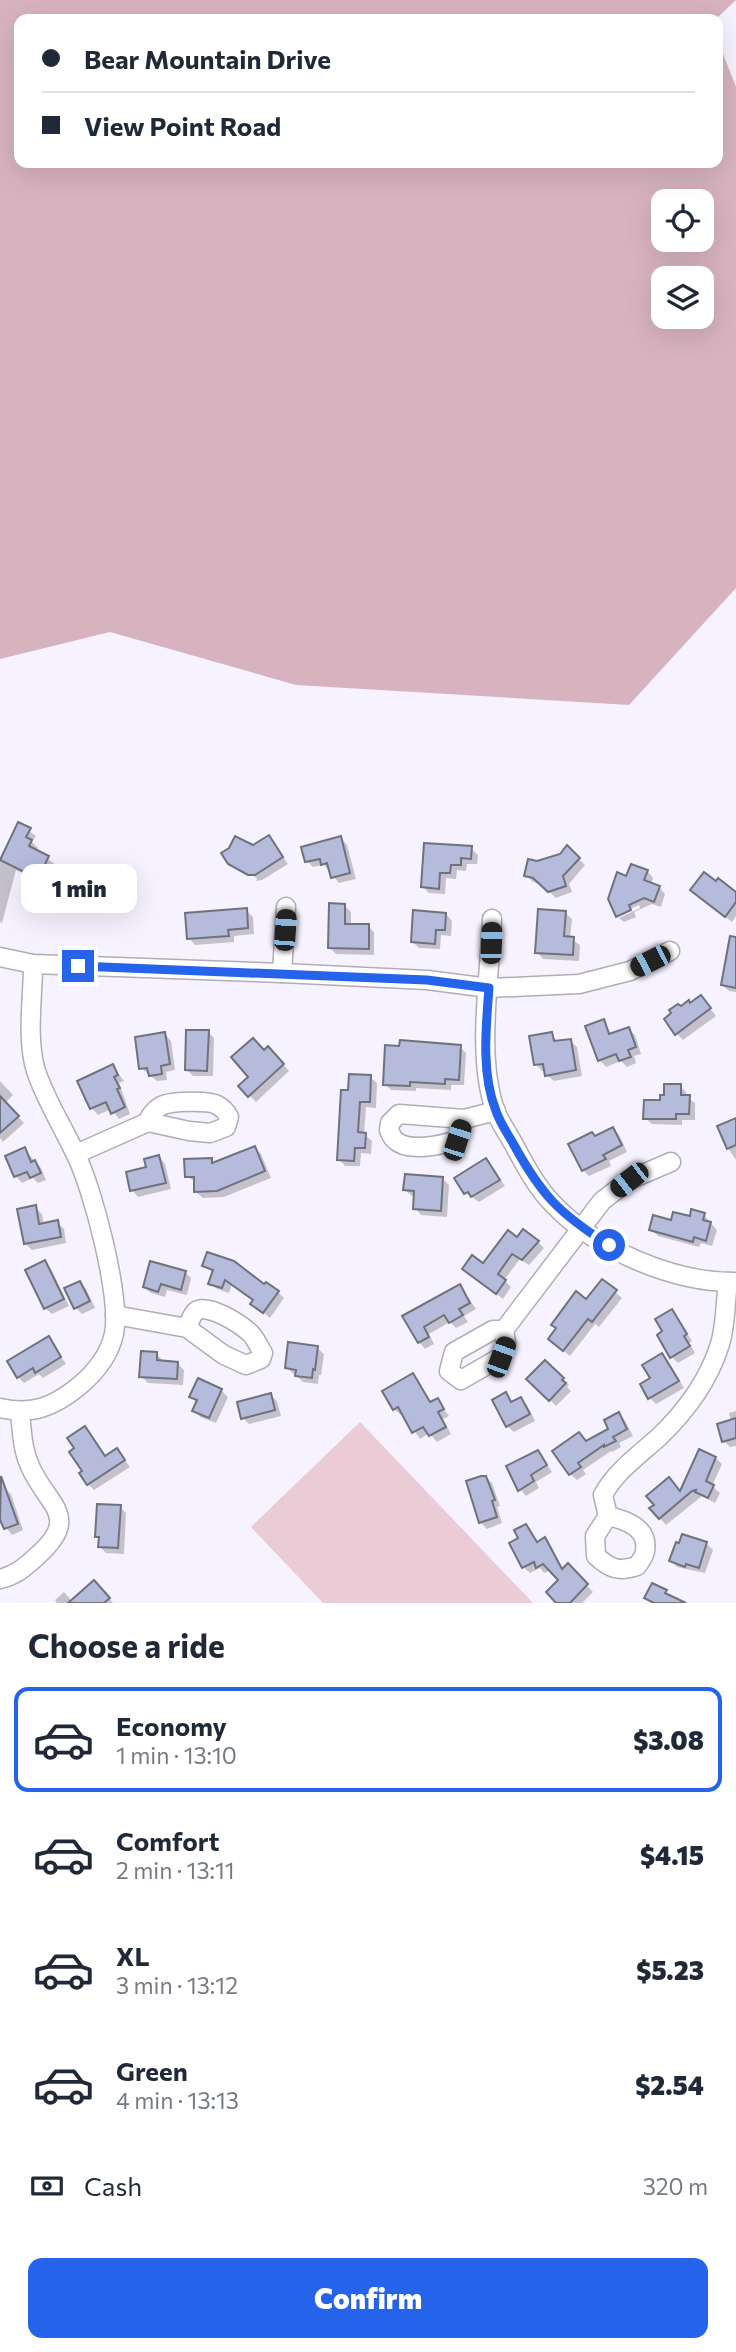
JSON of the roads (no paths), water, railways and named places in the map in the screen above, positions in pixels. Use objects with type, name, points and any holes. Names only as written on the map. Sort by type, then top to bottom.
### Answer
[{"type":"street","points":[[282,972],[286,907]]},
{"type":"street","points":[[492,919],[486,1041],[489,1076],[496,1111],[533,1180],[555,1206],[580,1227],[623,1254],[656,1269],[686,1278],[732,1282],[720,1345],[709,1373],[681,1414],[610,1482],[603,1495],[608,1516]]},
{"type":"street","points":[[0,957],[33,964],[282,972],[427,980],[489,988],[579,984],[630,971],[670,951]]},
{"type":"street","points":[[0,1408],[20,1413],[40,1409],[65,1397],[91,1376],[107,1354],[115,1315],[94,1202],[76,1154],[48,1102],[36,1068],[32,1042],[33,964]]},
{"type":"street","points":[[464,1119],[496,1111]]},
{"type":"street","points":[[76,1154],[148,1122]]},
{"type":"street","points":[[504,1330],[602,1201],[629,1180],[671,1162]]},
{"type":"street","points":[[115,1315],[187,1328]]},
{"type":"street","points":[[0,1579],[15,1576],[49,1546],[59,1528],[60,1520],[54,1502],[30,1466],[23,1444],[20,1413]]}]
